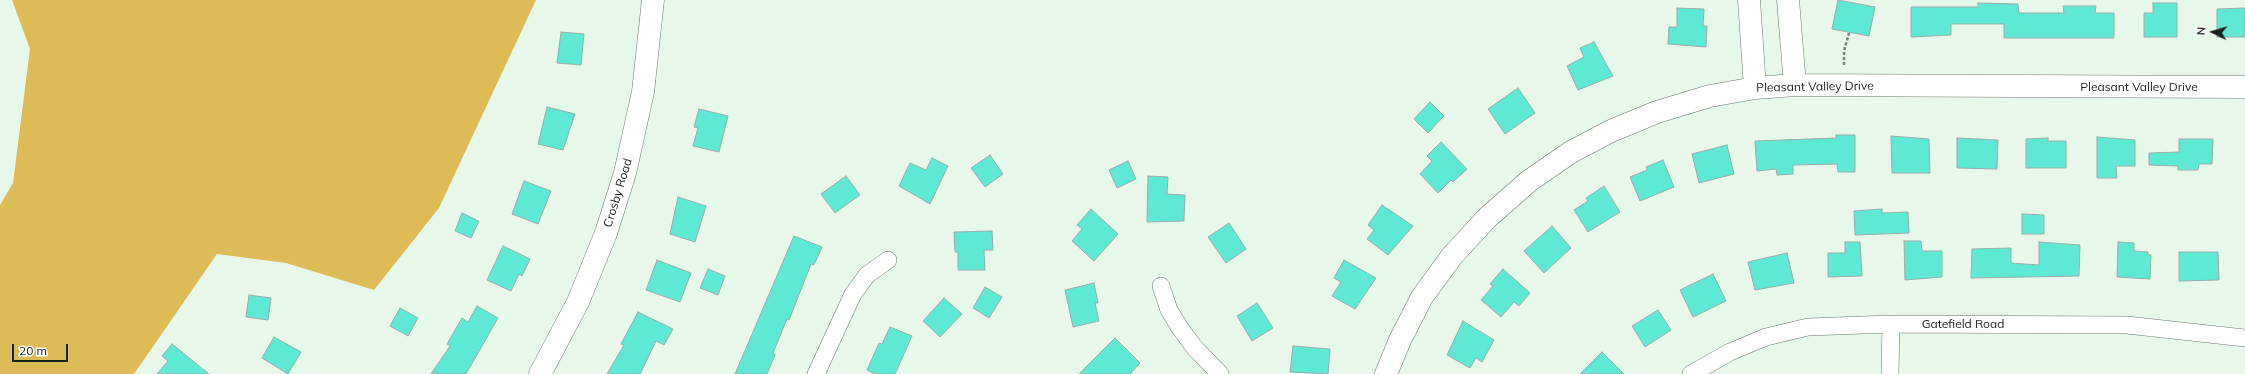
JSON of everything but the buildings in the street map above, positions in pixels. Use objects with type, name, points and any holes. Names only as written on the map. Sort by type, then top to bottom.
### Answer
[{"type":"street","name":"Crosby Road","points":[[540,374],[578,302],[606,233],[625,173],[643,92],[653,0]]},
{"type":"street","points":[[1750,0],[1755,88]]},
{"type":"street","points":[[1788,0],[1794,85]]},
{"type":"street","name":"Pleasant Valley Drive","points":[[1386,374],[1400,340],[1422,297],[1443,268],[1487,218],[1529,181],[1571,152],[1611,132],[1657,112],[1710,96],[1755,88],[1794,85],[2245,87]]},
{"type":"street","points":[[816,374],[853,294],[867,275],[888,260]]},
{"type":"street","points":[[1161,286],[1169,310],[1180,328],[1194,347],[1220,374]]},
{"type":"street","points":[[1890,374],[1891,324]]},
{"type":"street","name":"Gatefield Road","points":[[1691,374],[1730,352],[1766,337],[1808,327],[1891,324],[2127,325],[2245,338]]},
{"type":"path","points":[[1844,65],[1844,51],[1849,33]]},
{"type":"shaded area","points":[[12,0],[536,0],[439,208],[374,290],[286,263],[217,254],[134,374],[0,374],[0,205],[13,183],[30,49]]}]
